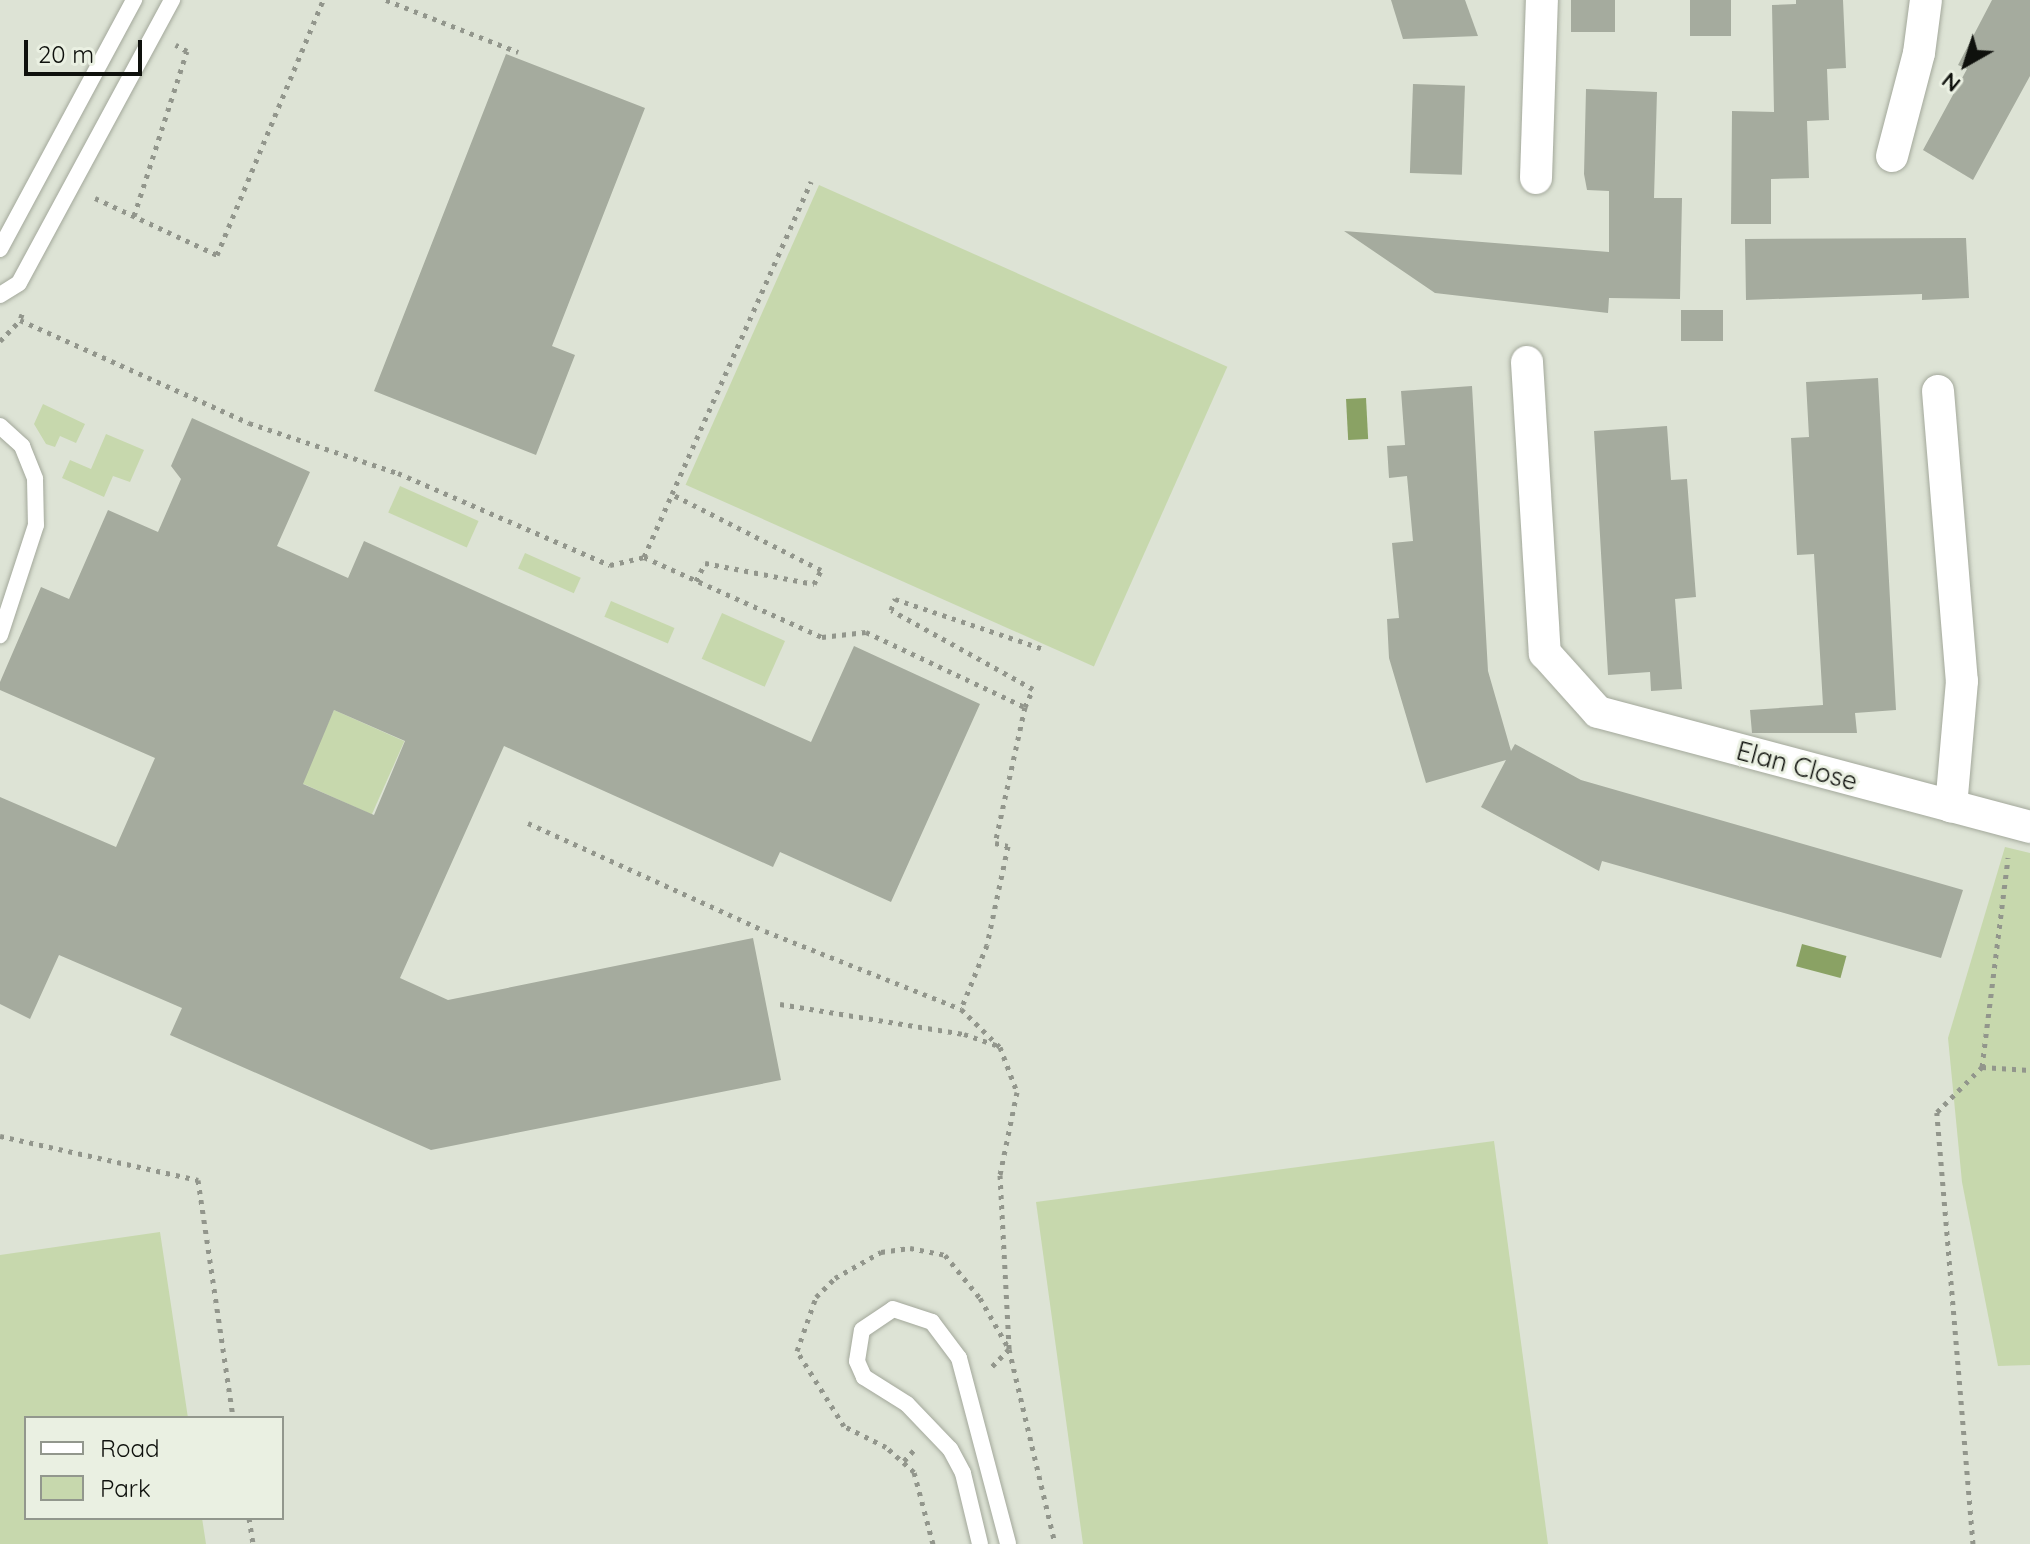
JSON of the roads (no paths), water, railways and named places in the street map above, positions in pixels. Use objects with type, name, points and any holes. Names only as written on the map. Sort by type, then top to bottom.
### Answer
[{"type":"street","points":[[1536,178],[1542,0]]},
{"type":"street","points":[[1892,156],[1919,53],[1926,0]]},
{"type":"street","name":"Elan Close","points":[[1527,362],[1545,653],[1598,712],[2020,824]]},
{"type":"street","points":[[1938,391],[1962,681],[1951,807]]},
{"type":"lane","points":[[0,249],[134,0]]},
{"type":"lane","points":[[0,295],[24,275],[172,0]]},
{"type":"lane","points":[[0,426],[22,446],[35,479],[36,525],[0,635]]},
{"type":"lane","points":[[980,1544],[963,1473],[950,1449],[907,1404],[864,1377],[857,1361],[862,1330],[893,1309],[932,1322],[959,1358],[1008,1544]]}]
